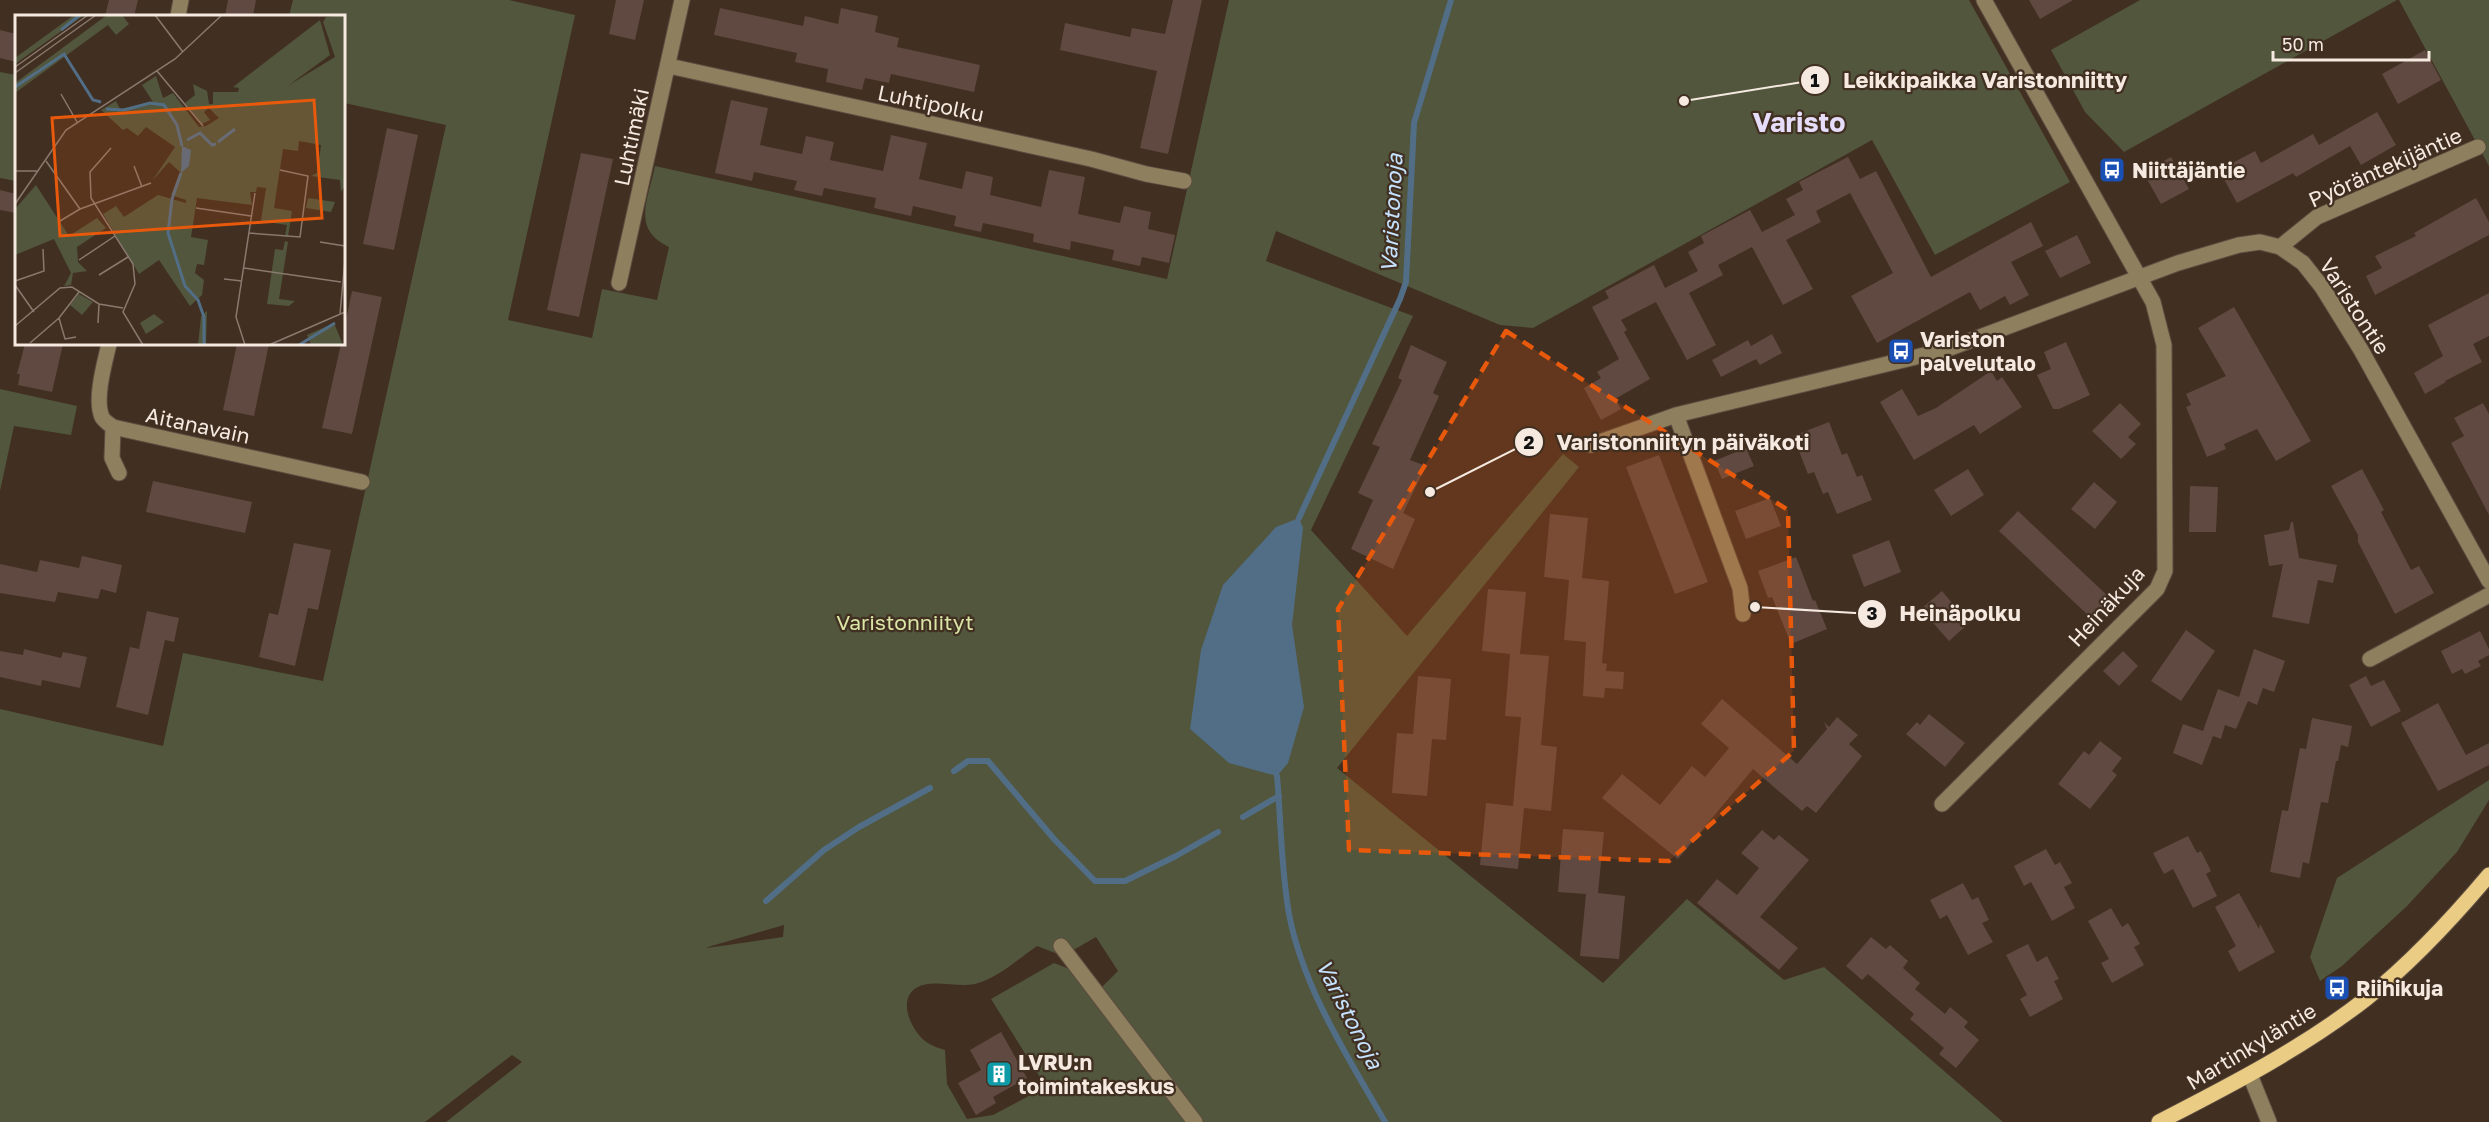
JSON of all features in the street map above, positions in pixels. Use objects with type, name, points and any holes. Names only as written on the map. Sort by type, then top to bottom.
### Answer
[{"type":"main road","name":"Martinkyläntie","points":[[2159,1122],[2250,1075],[2287,1053],[2379,988],[2452,919],[2489,875]]},
{"type":"street","points":[[178,15],[181,0]]},
{"type":"street","name":"Luhtimäki","points":[[619,283],[682,0]]},
{"type":"street","points":[[1591,445],[1676,415],[1945,350],[2140,277],[2084,182],[1984,0]]},
{"type":"street","name":"Luhtipolku","points":[[669,66],[1184,181]]},
{"type":"street","name":"Pyöräntekijäntie","points":[[2280,247],[2317,217],[2478,147]]},
{"type":"street","name":"Varistontie","points":[[2140,277],[2239,245],[2260,242],[2280,247],[2303,263],[2322,287],[2361,350],[2489,581]]},
{"type":"street","name":"Heinäkuja","points":[[1942,804],[2157,588],[2165,571],[2164,345],[2153,302],[2140,277]]},
{"type":"street","name":"Aitanavain","points":[[108,345],[99,406],[103,419],[113,427],[278,469],[363,482]]},
{"type":"street","points":[[1676,415],[1740,588],[1743,614]]},
{"type":"street","points":[[113,427],[112,458],[119,473]]},
{"type":"street","points":[[2370,659],[2489,595]]},
{"type":"street","points":[[1061,946],[1195,1122]]},
{"type":"street","points":[[2250,1075],[2270,1122]]},
{"type":"highlighted area","points":[[1506,331],[1788,510],[1794,751],[1669,861],[1349,850],[1338,609]]},
{"type":"green space","name":"Varistonniityt","points":[[293,0],[509,0],[575,15],[508,320],[592,338],[602,289],[657,300],[669,247],[657,240],[650,232],[646,222],[646,202],[655,166],[1167,279],[1229,0],[1969,0],[2070,182],[1935,255],[1872,140],[1533,328],[1500,325],[1276,231],[1266,261],[1413,316],[1311,530],[1407,636],[1563,454],[1579,467],[1337,768],[1603,983],[1687,899],[1784,980],[1824,967],[2003,1122],[1203,1122],[1101,988],[1118,971],[1096,937],[1063,956],[1037,946],[1000,973],[975,984],[922,985],[910,994],[907,1001],[912,1025],[922,1039],[945,1050],[947,1084],[967,1119],[993,1115],[1046,1087],[991,999],[1054,963],[1072,970],[1186,1122],[446,1122],[522,1062],[512,1055],[425,1122],[0,1122],[0,709],[163,746],[183,653],[323,681],[446,125],[345,103],[345,15],[289,15]],"holes":[[[784,925],[783,937],[708,947]]]},
{"type":"green space","points":[[2140,0],[2397,0],[2124,152],[2085,112],[2051,50]]},
{"type":"green space","points":[[2399,0],[2489,0],[2489,166]]},
{"type":"green space","points":[[0,72],[15,75],[15,181],[0,178]]},
{"type":"green space","points":[[0,389],[77,406],[71,435],[14,426],[0,491]]},
{"type":"green space","points":[[2489,780],[2489,800],[2457,852],[2407,906],[2342,966],[2320,981],[2310,957],[2337,878]]},
{"type":"water","points":[[1299,518],[1303,528],[1292,625],[1304,707],[1288,763],[1277,776],[1229,763],[1190,729],[1201,650],[1223,585],[1276,527]]},
{"type":"building","points":[[109,0],[138,0],[134,15],[105,15]]},
{"type":"building","points":[[228,0],[256,0],[253,15],[225,15]]},
{"type":"building","points":[[616,0],[644,0],[635,40],[609,34]]},
{"type":"building","points":[[1173,0],[1202,0],[1168,154],[1140,148],[1157,71],[1060,50],[1065,23],[1130,37],[1132,28],[1165,34]]},
{"type":"building","points":[[2029,0],[2073,0],[2040,19]]},
{"type":"building","points":[[720,8],[803,26],[805,16],[838,24],[841,8],[878,16],[875,32],[899,38],[897,47],[980,65],[974,92],[891,74],[889,83],[865,78],[862,90],[826,82],[828,69],[795,62],[797,53],[714,35]]},
{"type":"building","points":[[0,30],[15,34],[15,62],[0,58]]},
{"type":"building","points":[[2425,50],[2441,80],[2398,104],[2382,74]]},
{"type":"building","points":[[731,100],[768,108],[760,145],[802,154],[806,136],[834,142],[830,160],[883,171],[891,135],[927,143],[919,179],[962,189],[966,171],[993,177],[990,195],[1041,207],[1049,170],[1085,177],[1078,214],[1120,223],[1124,206],[1151,212],[1148,229],[1175,235],[1169,263],[1142,257],[1140,266],[1112,260],[1114,250],[1071,241],[1070,250],[1033,242],[1034,234],[983,223],[981,232],[954,226],[956,216],[913,206],[911,216],[874,208],[876,198],[824,188],[822,196],[794,190],[797,181],[754,172],[752,181],[715,173]]},
{"type":"building","points":[[2377,112],[2396,145],[2361,165],[2350,146],[2296,177],[2293,173],[2237,203],[2219,170],[2255,151],[2261,163],[2313,134],[2319,145]]},
{"type":"building","points":[[387,128],[418,135],[394,250],[363,244]]},
{"type":"building","points":[[581,153],[613,159],[579,317],[547,310]]},
{"type":"building","points":[[1848,157],[1860,179],[1876,171],[1931,277],[2031,222],[2043,246],[2011,262],[2029,295],[2010,305],[2005,296],[1980,310],[1970,292],[1877,343],[1851,296],[1893,273],[1850,193],[1816,211],[1821,222],[1786,240],[1813,289],[1783,305],[1752,247],[1718,265],[1723,275],[1689,293],[1716,345],[1687,360],[1656,302],[1621,320],[1627,330],[1624,332],[1650,379],[1615,399],[1621,409],[1601,420],[1584,388],[1601,378],[1597,372],[1619,359],[1592,307],[1609,298],[1605,291],[1654,265],[1665,288],[1698,271],[1688,252],[1704,243],[1701,236],[1750,210],[1762,232],[1795,215],[1786,199],[1803,190],[1799,182]]},
{"type":"building","points":[[2171,157],[2189,189],[2161,204],[2143,172]]},
{"type":"building","points":[[0,190],[15,194],[15,213],[0,210]]},
{"type":"building","points":[[2476,198],[2489,222],[2489,235],[2375,295],[2366,276],[2382,268],[2375,256],[2416,236],[2414,233]]},
{"type":"building","points":[[2077,235],[2091,263],[2060,278],[2045,251]]},
{"type":"building","points":[[352,291],[382,297],[352,434],[322,428],[341,345],[345,345],[345,325]]},
{"type":"building","points":[[2489,293],[2489,336],[2473,344],[2482,362],[2425,394],[2414,373],[2443,356],[2428,325]]},
{"type":"building","points":[[2234,307],[2311,441],[2276,461],[2257,429],[2224,444],[2226,449],[2207,457],[2186,407],[2191,405],[2186,394],[2226,376],[2198,328]]},
{"type":"building","points":[[1772,334],[1782,353],[1760,365],[1756,359],[1721,377],[1712,360],[1748,340],[1751,346]]},
{"type":"building","points":[[2066,342],[2090,395],[2059,409],[2053,409],[2037,375],[2051,369],[2044,352]]},
{"type":"building","points":[[25,345],[63,345],[52,392],[18,385],[20,374],[17,374]]},
{"type":"building","points":[[237,345],[269,345],[254,416],[223,410]]},
{"type":"building","points":[[1411,345],[1447,362],[1433,393],[1439,396],[1410,460],[1426,466],[1403,513],[1415,519],[1393,569],[1351,549],[1373,500],[1358,493],[1380,447],[1372,444],[1402,380],[1398,378]]},
{"type":"building","points":[[1991,371],[1997,381],[2002,377],[2022,407],[1980,434],[1974,425],[1914,460],[1880,402],[1902,389],[1918,416],[1936,408]]},
{"type":"building","points":[[2120,403],[2141,424],[2128,437],[2136,444],[2121,459],[2092,431]]},
{"type":"building","points":[[2483,403],[2489,414],[2489,515],[2451,443],[2464,436],[2454,418]]},
{"type":"building","points":[[1829,422],[1842,455],[1847,453],[1857,477],[1862,475],[1872,500],[1837,514],[1828,492],[1823,494],[1814,472],[1808,474],[1793,436]]},
{"type":"building","points":[[1746,448],[1754,466],[1722,479],[1714,461]]},
{"type":"building","points":[[1659,455],[1708,582],[1675,594],[1626,467]]},
{"type":"building","points":[[1968,469],[1984,495],[1951,516],[1934,490]]},
{"type":"building","points":[[2362,469],[2384,510],[2381,512],[2411,570],[2419,566],[2434,593],[2395,614],[2358,542],[2358,535],[2331,486]]},
{"type":"building","points":[[153,481],[252,502],[245,533],[146,512]]},
{"type":"building","points":[[2094,482],[2117,502],[2095,529],[2071,509]]},
{"type":"building","points":[[2190,486],[2218,487],[2216,532],[2189,532]]},
{"type":"building","points":[[1770,498],[1781,526],[1746,539],[1735,511]]},
{"type":"building","points":[[2018,511],[2111,599],[2092,619],[1999,531]]},
{"type":"building","points":[[1550,514],[1588,518],[1582,578],[1609,581],[1602,663],[1607,664],[1606,671],[1624,672],[1623,689],[1605,688],[1604,698],[1583,696],[1586,642],[1564,640],[1569,580],[1544,577]]},
{"type":"building","points":[[2293,522],[2299,558],[2337,565],[2333,583],[2318,580],[2309,624],[2272,617],[2283,564],[2269,566],[2264,535],[2289,530]]},
{"type":"building","points":[[1889,540],[1901,572],[1864,587],[1852,555]]},
{"type":"building","points":[[294,543],[331,550],[318,610],[308,608],[295,666],[259,657],[269,613],[278,615]]},
{"type":"building","points":[[82,556],[122,565],[116,593],[101,589],[98,599],[58,592],[55,602],[0,593],[0,564],[37,572],[40,560],[79,568]]},
{"type":"building","points":[[1796,557],[1827,629],[1791,644],[1772,597],[1768,598],[1758,571]]},
{"type":"building","points":[[1488,589],[1526,592],[1520,654],[1549,656],[1541,745],[1557,747],[1551,811],[1524,808],[1518,869],[1480,865],[1486,803],[1513,806],[1521,717],[1505,716],[1510,654],[1482,651]]},
{"type":"building","points":[[1942,591],[1969,623],[1949,641],[1921,609]]},
{"type":"building","points":[[147,611],[179,618],[174,642],[165,640],[148,715],[116,707],[130,647],[139,649]]},
{"type":"building","points":[[2186,630],[2215,651],[2181,701],[2151,681]]},
{"type":"building","points":[[2480,631],[2489,649],[2489,655],[2478,661],[2481,666],[2465,674],[2462,669],[2452,674],[2441,651]]},
{"type":"building","points":[[24,649],[61,658],[63,652],[87,657],[80,688],[42,680],[41,686],[0,677],[0,651],[23,655]]},
{"type":"building","points":[[2254,649],[2285,661],[2274,692],[2263,688],[2257,705],[2248,701],[2236,729],[2225,725],[2221,739],[2213,736],[2202,765],[2173,753],[2183,724],[2203,731],[2218,689],[2239,697]]},
{"type":"building","points":[[2123,651],[2138,666],[2119,686],[2103,671]]},
{"type":"building","points":[[1418,676],[1451,679],[1446,740],[1432,739],[1427,796],[1392,793],[1397,733],[1413,734]]},
{"type":"building","points":[[2366,676],[2371,686],[2384,680],[2401,711],[2371,727],[2349,685]]},
{"type":"building","points":[[1722,699],[1797,764],[1827,729],[1824,722],[1829,727],[1837,717],[1858,735],[1849,744],[1862,756],[1816,813],[1807,806],[1802,811],[1753,769],[1678,859],[1602,798],[1622,774],[1660,805],[1692,766],[1705,777],[1729,748],[1701,724]]},
{"type":"building","points":[[2438,703],[2466,755],[2489,743],[2489,765],[2438,791],[2401,723]]},
{"type":"building","points":[[1929,714],[1965,743],[1945,767],[1906,734],[1917,722],[1920,725]]},
{"type":"building","points":[[2312,718],[2352,726],[2348,747],[2341,745],[2338,761],[2336,761],[2328,803],[2321,802],[2309,864],[2303,862],[2300,878],[2270,872],[2282,810],[2288,811],[2300,748],[2306,749]]},
{"type":"building","points":[[2100,741],[2122,758],[2112,771],[2117,775],[2090,809],[2058,784],[2084,751],[2089,755]]},
{"type":"building","points":[[1563,829],[1604,832],[1598,893],[1625,896],[1619,959],[1580,956],[1586,894],[1558,892]]},
{"type":"building","points":[[1762,830],[1774,840],[1779,835],[1809,860],[1760,917],[1798,948],[1779,970],[1697,903],[1717,879],[1737,895],[1759,868],[1741,853]]},
{"type":"building","points":[[2188,836],[2197,853],[2201,851],[2211,871],[2206,874],[2217,896],[2193,908],[2173,869],[2164,874],[2153,853]]},
{"type":"building","points":[[2046,849],[2055,865],[2060,862],[2072,883],[2064,887],[2075,908],[2052,921],[2031,882],[2024,886],[2014,866]]},
{"type":"building","points":[[1963,883],[1972,900],[1978,897],[1989,920],[1982,923],[1993,942],[1968,955],[1947,915],[1940,919],[1930,900]]},
{"type":"building","points":[[2239,893],[2275,952],[2239,972],[2228,951],[2236,946],[2215,907]]},
{"type":"building","points":[[2111,908],[2122,927],[2128,923],[2140,944],[2134,947],[2144,965],[2112,983],[2101,963],[2109,959],[2088,921]]},
{"type":"building","points":[[1871,937],[1886,949],[1890,945],[1908,961],[1903,968],[1920,983],[1915,989],[1945,1014],[1950,1007],[1968,1022],[1964,1027],[1979,1040],[1956,1068],[1939,1054],[1944,1048],[1910,1019],[1914,1014],[1868,974],[1862,980],[1846,966]]},
{"type":"building","points":[[2028,944],[2037,962],[2047,956],[2059,979],[2054,981],[2063,999],[2030,1017],[2020,999],[2027,995],[2006,955]]},
{"type":"building","name":"LVRU:n toimintakeskus","points":[[1001,1032],[1027,1078],[993,1097],[996,1103],[976,1115],[958,1083],[981,1070],[970,1050]]},
{"type":"waterway","name":"Varistonoja","points":[[1299,518],[1406,282],[1414,123],[1451,0]]},
{"type":"waterway","points":[[954,771],[968,761],[988,761],[1054,839],[1095,881],[1125,881],[1218,832]]},
{"type":"waterway","name":"Varistonoja","points":[[1277,776],[1284,880],[1296,942],[1328,1021],[1385,1122]]},
{"type":"waterway","points":[[766,901],[824,850],[859,827],[930,788]]},
{"type":"waterway","points":[[1243,817],[1279,796]]},
{"type":"place","name":"Leikkipaikka Varistonniitty","points":[[1684,101]]},
{"type":"place","name":"Niittäjäntie","points":[[2112,170]]},
{"type":"place","name":"Variston palvelutalo","points":[[1901,351]]},
{"type":"place","name":"Varistonniityn päiväkoti","points":[[1430,492]]},
{"type":"place","name":"Heinäpolku","points":[[1755,607]]},
{"type":"place","name":"Riihikuja","points":[[2337,988]]},
{"type":"place","name":"LVRU:n toimintakeskus","points":[[999,1074]]},
{"type":"district","name":"Varisto","points":[[1799,122]]}]
